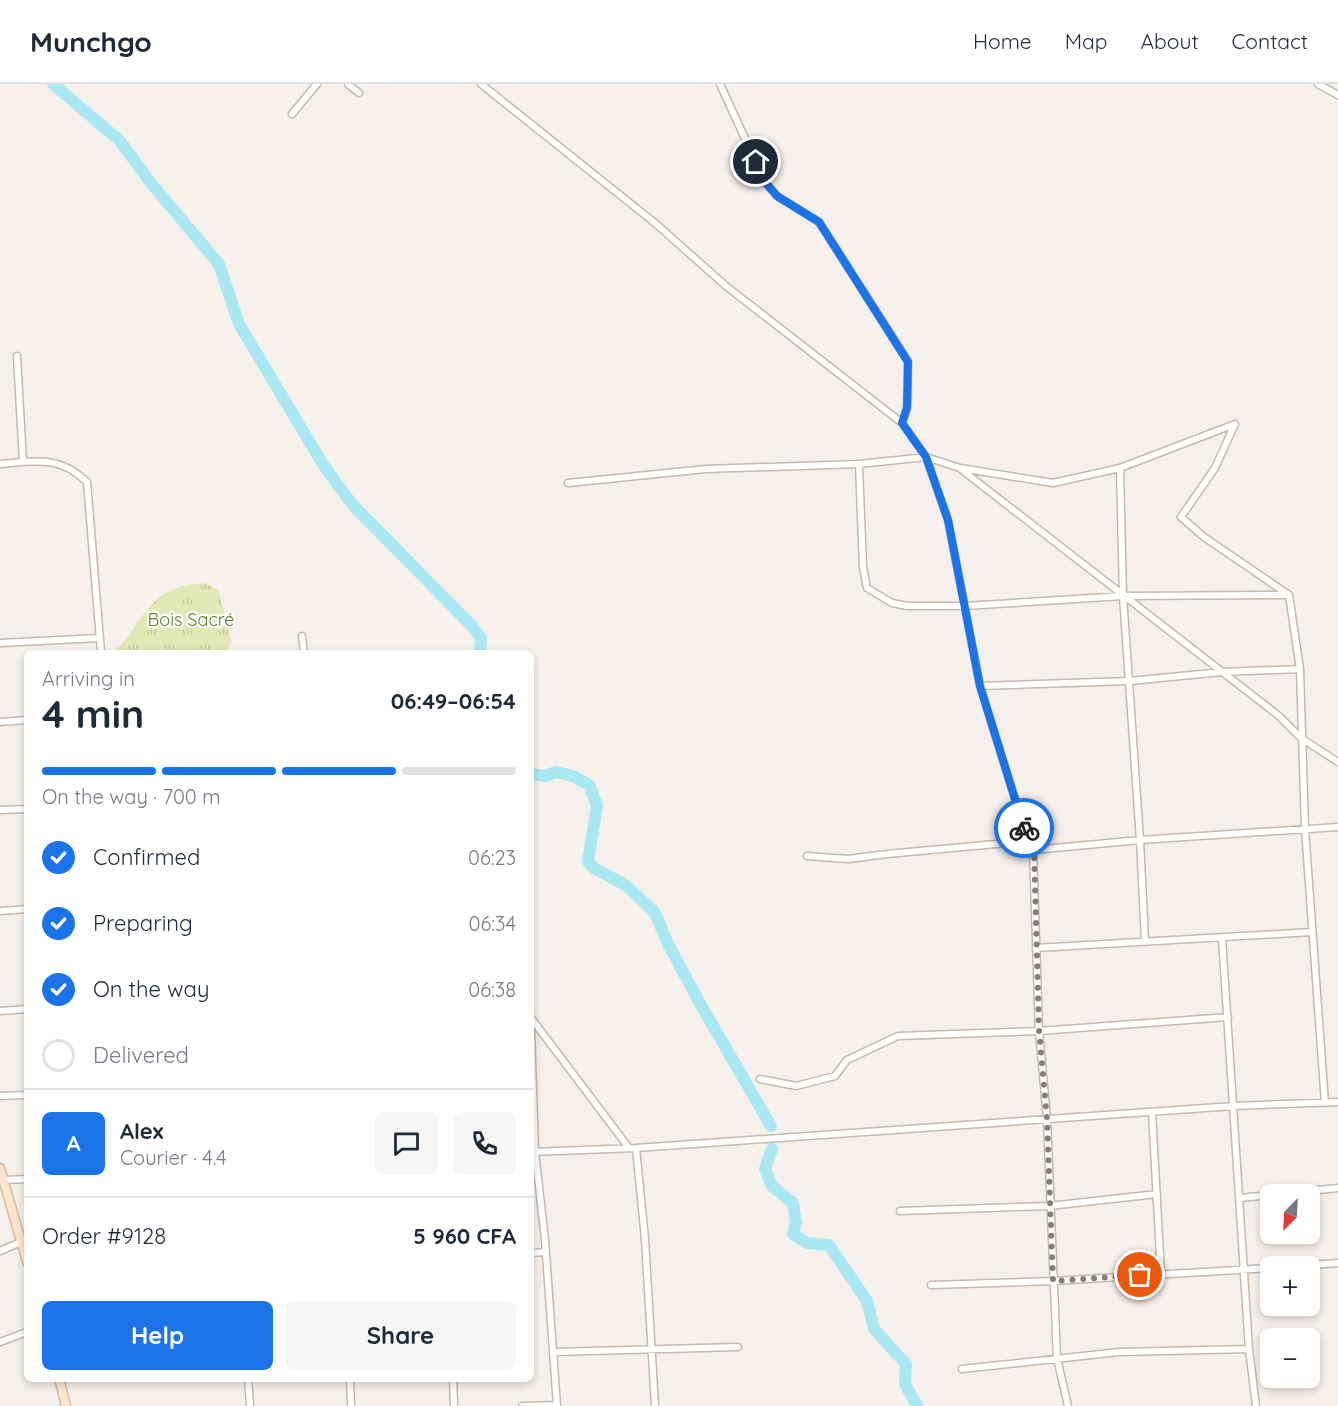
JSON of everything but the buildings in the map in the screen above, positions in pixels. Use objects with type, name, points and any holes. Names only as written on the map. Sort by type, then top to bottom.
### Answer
[{"type":"main road","points":[[0,1168],[24,1252]]},
{"type":"main road","points":[[60,1382],[66,1406]]},
{"type":"street","points":[[292,114],[317,84]]},
{"type":"street","points":[[348,84],[359,93]]},
{"type":"street","points":[[481,84],[655,223],[726,286],[902,423],[926,457],[948,520],[980,686],[1028,841],[1034,850],[1039,1030],[1047,1119],[1057,1358],[1068,1406]]},
{"type":"street","points":[[720,84],[765,182],[777,196],[819,222],[908,362],[907,408],[902,423]]},
{"type":"street","points":[[1318,84],[1338,95]]},
{"type":"street","points":[[17,356],[23,462]]},
{"type":"street","points":[[568,483],[706,470],[859,464],[926,457],[960,468],[1053,483],[1120,468],[1235,423],[1215,468],[1181,517],[1204,537],[1288,595],[1300,669],[1305,829],[1325,1103]]},
{"type":"street","points":[[0,464],[56,462],[78,473],[87,482],[100,650]]},
{"type":"street","points":[[859,464],[863,567],[867,588],[892,603],[907,606],[965,606],[1123,596],[1288,595]]},
{"type":"street","points":[[960,468],[1279,716],[1301,738],[1338,762]]},
{"type":"street","points":[[1120,468],[1123,596],[1145,941]]},
{"type":"street","points":[[302,636],[304,650]]},
{"type":"street","points":[[0,643],[99,638]]},
{"type":"street","points":[[980,686],[1130,681],[1222,672],[1300,669]]},
{"type":"street","points":[[0,722],[24,720]]},
{"type":"street","points":[[0,810],[24,809]]},
{"type":"street","points":[[1034,850],[1140,840],[1338,827]]},
{"type":"street","points":[[807,856],[848,859],[1028,841]]},
{"type":"street","points":[[0,911],[24,909]]},
{"type":"street","points":[[1036,948],[1312,932]]},
{"type":"street","points":[[1222,938],[1244,1270],[1256,1406]]},
{"type":"street","points":[[0,1011],[24,1009]]},
{"type":"street","points":[[760,1080],[796,1086],[834,1076],[847,1060],[898,1036],[1039,1030],[1228,1017]]},
{"type":"street","points":[[534,1022],[633,1148],[645,1239],[655,1406]]},
{"type":"street","points":[[0,1096],[24,1095]]},
{"type":"street","points":[[534,1151],[633,1148],[1234,1106],[1338,1102]]},
{"type":"street","points":[[1152,1112],[1161,1274]]},
{"type":"street","points":[[522,1406],[557,1406],[546,1252],[534,1159]]},
{"type":"street","points":[[4,1180],[24,1179]]},
{"type":"street","points":[[1320,1190],[1338,1188]]},
{"type":"street","points":[[900,1212],[1049,1206],[1157,1194]]},
{"type":"street","points":[[1240,1198],[1260,1196]]},
{"type":"street","points":[[0,1251],[21,1242]]},
{"type":"street","points":[[534,1253],[546,1252]]},
{"type":"street","points":[[1320,1264],[1338,1263]]},
{"type":"street","points":[[931,1285],[1053,1281],[1260,1269]]},
{"type":"street","points":[[0,1342],[24,1333]]},
{"type":"street","points":[[554,1352],[738,1347]]},
{"type":"street","points":[[962,1369],[1119,1352],[1250,1348]]},
{"type":"street","points":[[248,1382],[250,1406]]},
{"type":"street","points":[[350,1382],[351,1406]]},
{"type":"street","points":[[453,1382],[454,1406]]},
{"type":"green space","name":"Bois Sacré","points":[[205,583],[219,591],[231,641],[228,650],[115,650],[157,599],[173,590]]},
{"type":"waterway","points":[[53,84],[120,141],[150,182],[219,264],[239,324],[324,466],[352,504],[472,626],[481,638],[480,650]]},
{"type":"waterway","points":[[534,774],[545,776],[556,772],[573,776],[589,785],[597,805],[588,862],[594,868],[627,886],[655,913],[668,944],[702,1007],[771,1126]]},
{"type":"waterway","points":[[772,1149],[765,1169],[772,1186],[793,1203],[796,1223],[793,1234],[807,1243],[829,1245],[867,1301],[874,1329],[906,1364],[905,1384],[917,1406]]},
{"type":"way so far","points":[[1024,828],[1034,850],[1039,1030],[1047,1119],[1053,1281],[1140,1275]]},
{"type":"route","points":[[756,162],[765,182],[777,196],[819,222],[908,362],[907,408],[902,423],[926,457],[948,520],[980,686],[1024,828]]}]
